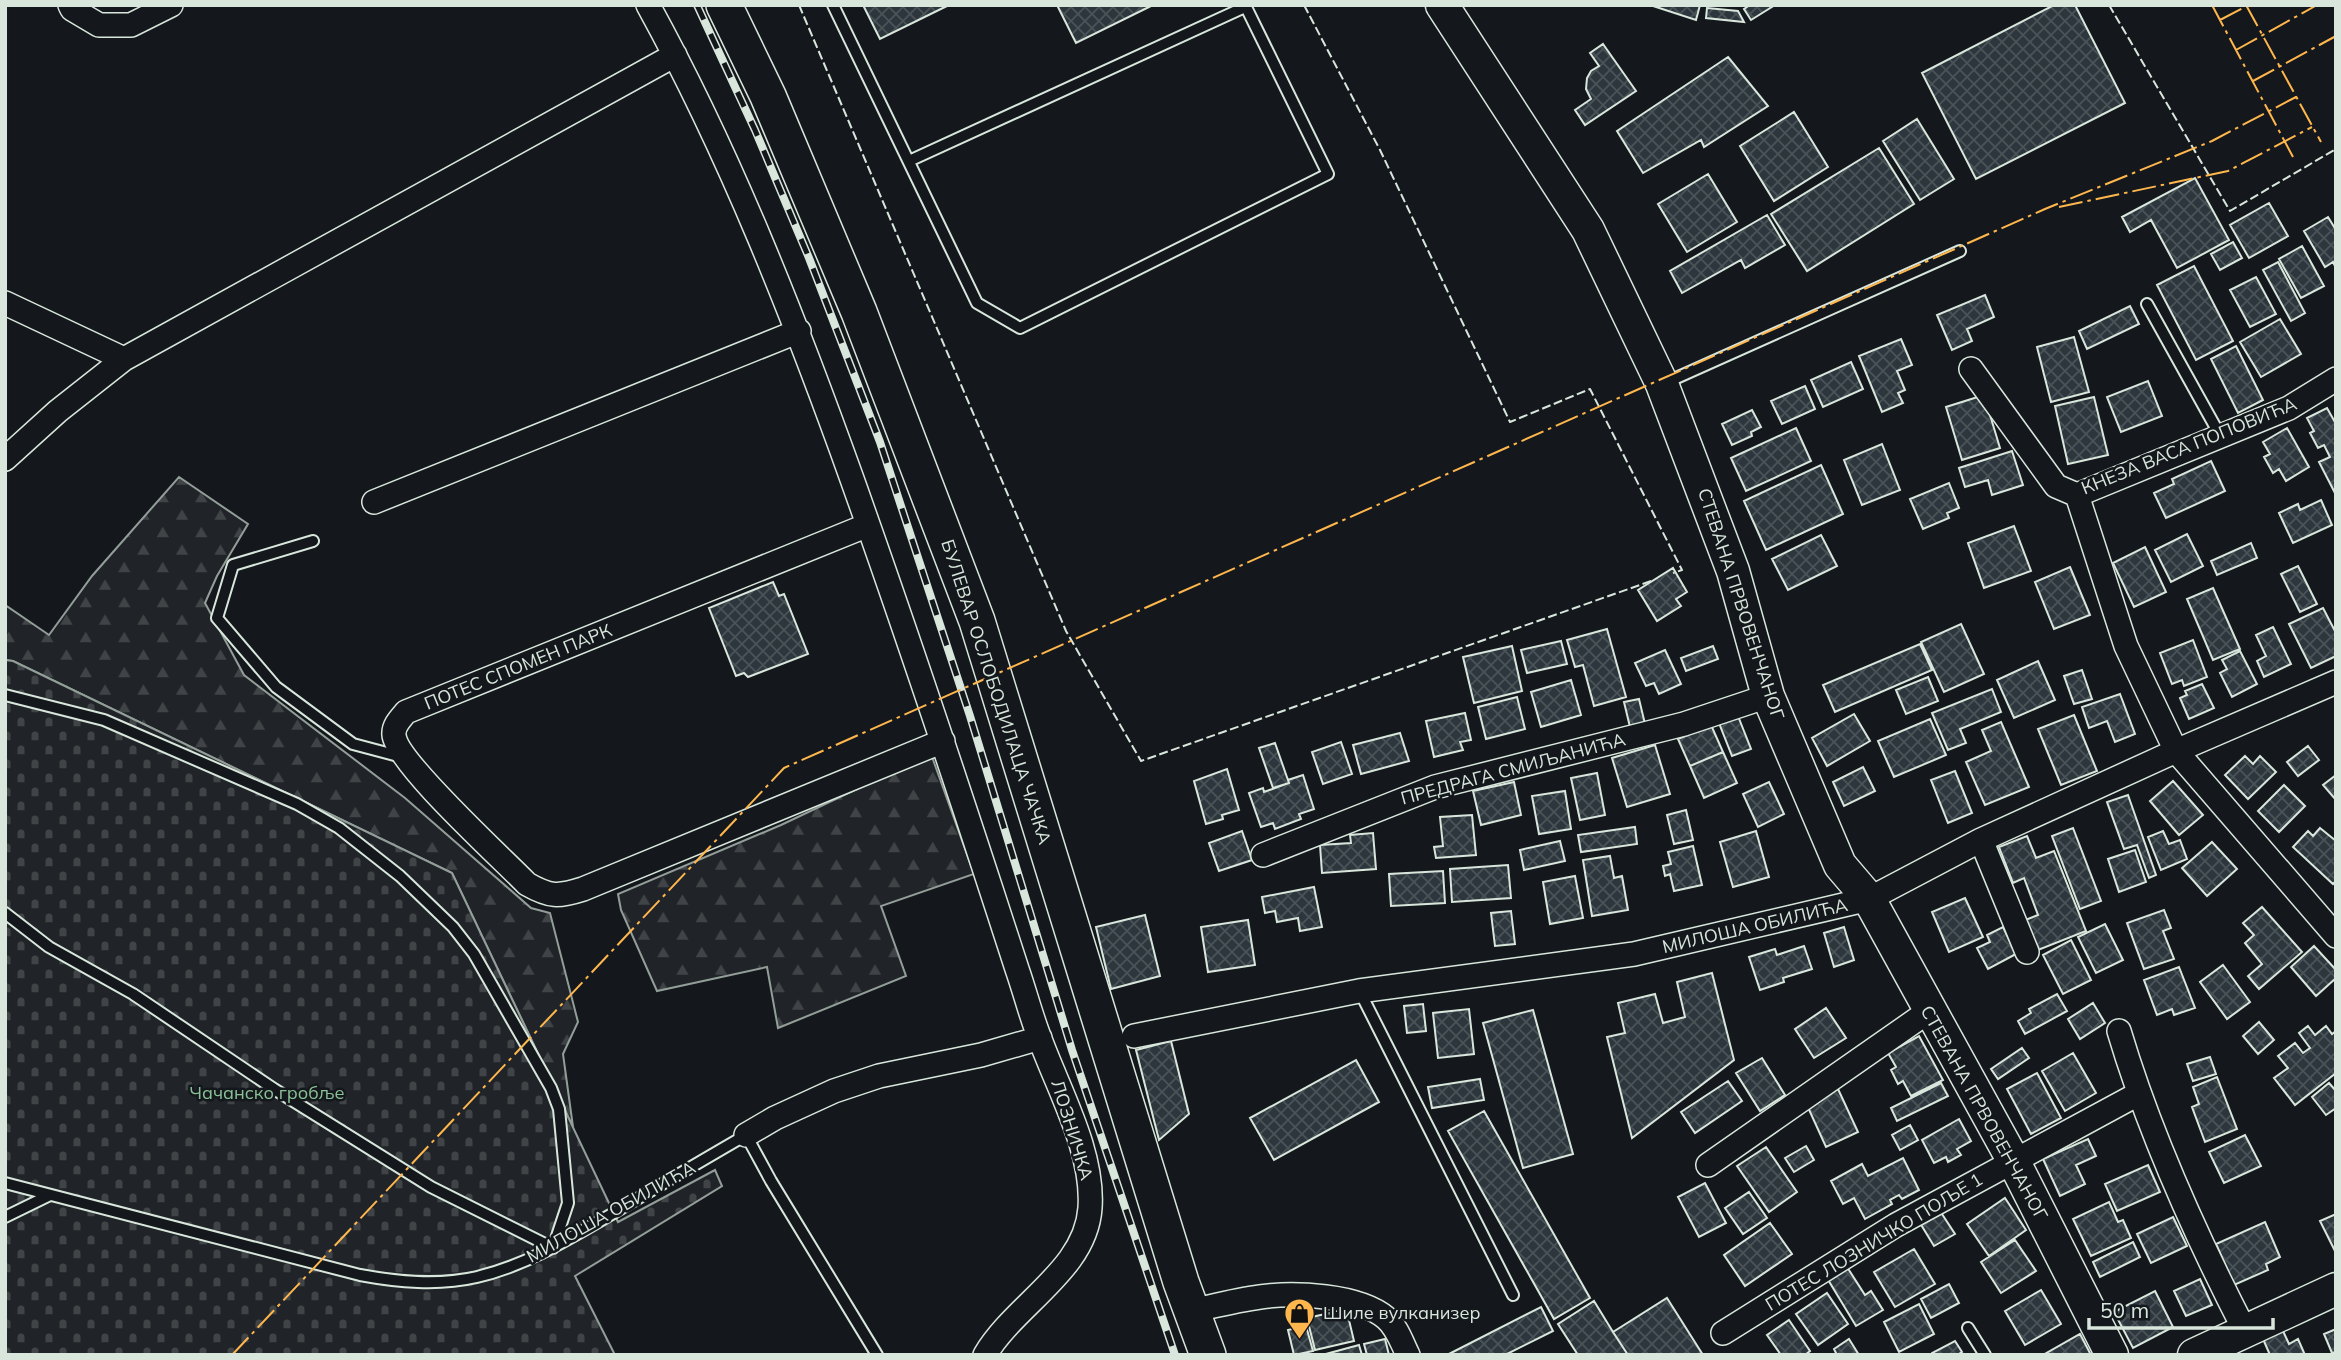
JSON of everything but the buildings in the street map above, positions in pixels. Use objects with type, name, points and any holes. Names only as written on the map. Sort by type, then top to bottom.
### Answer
[{"type":"main road","name":"БУЛЕВАР ОСЛОБОДИЛАЦА ЧАЧКА","points":[[724,5],[773,108],[855,300],[977,621],[1191,1311],[1209,1355]]},
{"type":"street","points":[[70,5],[99,26],[131,25],[171,5]]},
{"type":"street","points":[[648,5],[676,55],[735,181],[799,331],[943,741],[1040,1038]]},
{"type":"street","name":"СТЕВАНА ПРВОВЕНЧАНОГ","points":[[1443,5],[1588,230],[1662,384],[1733,571],[1768,696],[1840,866],[1869,899],[2013,1160],[2112,1355]]},
{"type":"street","points":[[5,459],[58,411],[124,359],[676,55]]},
{"type":"street","points":[[5,303],[124,359]]},
{"type":"street","points":[[374,502],[799,331]]},
{"type":"street","name":"КНЕЗА ВАСА ПОПОВИЋА","points":[[1971,369],[2056,486],[2077,495],[2289,408],[2336,379]]},
{"type":"street","points":[[2077,495],[2126,646],[2176,751],[2336,936]]},
{"type":"street","name":"ПОТЕС СПОМЕН ПАРК","points":[[402,757],[395,744],[393,732],[406,712],[868,525]]},
{"type":"street","name":"МИЛОША ОБИЛИЋА","points":[[1134,1036],[1359,991],[1633,954],[1869,899],[1981,840],[2336,682]]},
{"type":"street","name":"ПРЕДРАГА СМИЉАНИЋА","points":[[1263,855],[1435,787],[1658,730],[1768,696]]},
{"type":"street","points":[[402,757],[527,884],[545,894],[563,895],[943,741]]},
{"type":"street","points":[[1981,840],[2027,952]]},
{"type":"street","points":[[1708,1165],[1929,1011]]},
{"type":"street","points":[[2119,1031],[2138,1094],[2206,1255],[2245,1331]]},
{"type":"street","name":"МИЛОША ОБИЛИЋА","points":[[746,1135],[775,1118],[834,1091],[879,1076],[970,1058],[1040,1038]]},
{"type":"street","name":"ЛОЗНИЧКА","points":[[985,1355],[1007,1324],[1071,1259],[1082,1238],[1090,1212],[1089,1178],[1084,1159],[1067,1105],[1040,1038]]},
{"type":"street","name":"ПОТЕС ЛОЗНИЧКО ПОЉЕ 1","points":[[1723,1333],[1896,1225],[2138,1094]]},
{"type":"street","points":[[2194,1355],[2336,1289]]},
{"type":"street","points":[[1191,1311],[1260,1297],[1287,1295],[1348,1301],[1385,1317],[1394,1327],[1408,1355]]},
{"type":"lane","points":[[833,5],[977,303],[1020,328],[1328,174],[1245,6],[909,161]]},
{"type":"lane","points":[[1662,384],[1961,251]]},
{"type":"lane","points":[[2147,304],[2221,437]]},
{"type":"lane","points":[[313,541],[233,565],[217,618],[276,687],[352,744],[402,757]]},
{"type":"lane","points":[[5,695],[103,720],[297,804],[339,828],[390,868],[453,927],[481,965],[551,1088],[559,1109],[568,1203],[553,1248],[431,1187],[274,1089],[133,994],[49,947],[5,913]]},
{"type":"lane","points":[[1359,991],[1513,1295]]},
{"type":"lane","points":[[746,1135],[877,1355]]},
{"type":"lane","name":"МИЛОША ОБИЛИЋА","points":[[5,1183],[360,1275],[398,1282],[438,1282],[476,1278],[553,1248],[746,1135]]},
{"type":"lane","points":[[5,1217],[50,1195]]},
{"type":"lane","points":[[1968,1328],[1985,1355]]},
{"type":"green space","points":[[179,477],[248,524],[217,576],[205,603],[244,675],[405,798],[531,908],[550,913],[578,1022],[563,1054],[573,1127],[452,873],[13,661],[5,660],[5,605],[49,635],[92,576]]},
{"type":"green space","name":"Чачанско гробље","points":[[5,660],[13,661],[452,873],[618,1222],[715,1170],[722,1186],[575,1276],[615,1355],[5,1355]]},
{"type":"green space","points":[[931,754],[974,874],[881,906],[906,976],[778,1028],[767,967],[657,991],[621,910],[618,894],[781,825]]},
{"type":"railway","points":[[697,5],[755,130],[809,258],[880,442],[970,716],[1072,1050],[1175,1355]]},
{"type":"fence","points":[[799,5],[1066,631],[1141,761],[1654,580]]},
{"type":"fence","points":[[1304,5],[1380,150],[1510,422],[1590,389],[1682,570],[1673,573]]},
{"type":"fence","points":[[2109,5],[2230,211],[2336,149]]},
{"type":"power","points":[[2212,5],[2293,157]]},
{"type":"power","points":[[2246,5],[2321,142]]},
{"type":"power","points":[[2220,20],[2249,5]]},
{"type":"power","points":[[2236,50],[2317,5]]},
{"type":"power","points":[[2253,81],[2336,36]]},
{"type":"power","points":[[232,1355],[784,768],[2045,209],[2212,141],[2296,97]]},
{"type":"power","points":[[2059,207],[2228,171],[2312,127]]},
{"type":"place","name":"Шиле вулканизер","points":[[1300,1340]]}]
